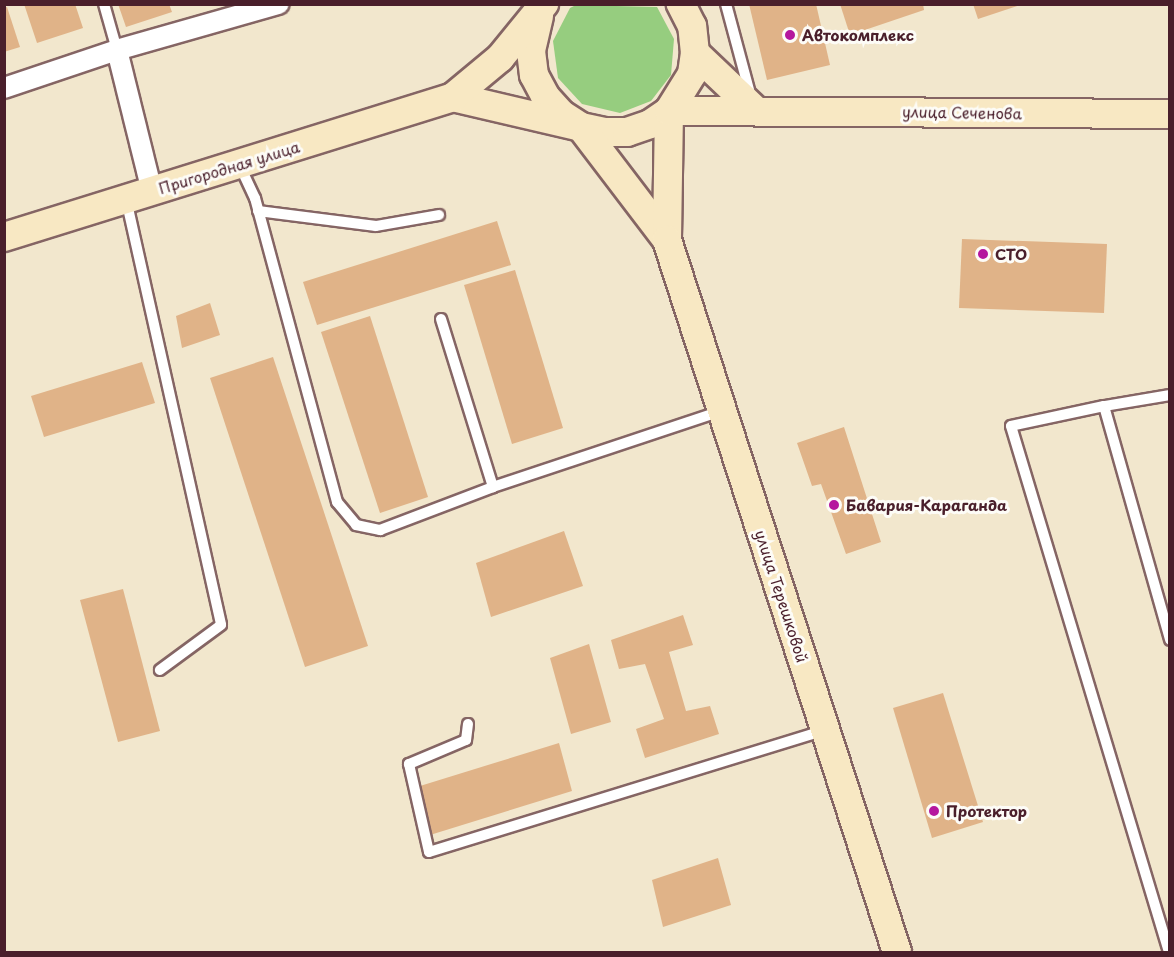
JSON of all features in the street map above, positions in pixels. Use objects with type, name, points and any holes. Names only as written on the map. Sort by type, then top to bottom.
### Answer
[{"type":"main road","name":"улица Терешковой","points":[[581,127],[604,132],[627,132],[650,124],[669,111],[683,94],[695,53],[692,26],[681,4]]},
{"type":"main road","name":"улица Терешковой","points":[[544,5],[534,27],[531,51],[534,75],[545,96],[561,114],[581,127],[667,240]]},
{"type":"main road","points":[[453,97],[500,58],[544,5]]},
{"type":"main road","points":[[695,53],[754,109]]},
{"type":"main road","points":[[453,97],[581,127]]},
{"type":"main road","name":"Пригородная улица","points":[[4,237],[453,97]]},
{"type":"main road","name":"улица Сеченова","points":[[669,111],[754,109],[1170,114]]},
{"type":"main road","name":"улица Терешковой","points":[[669,111],[667,240],[897,952]]},
{"type":"street","points":[[4,88],[117,50],[279,4]]},
{"type":"street","points":[[117,50],[139,195]]},
{"type":"lane","points":[[104,4],[117,50]]},
{"type":"lane","points":[[726,4],[754,109]]},
{"type":"lane","points":[[239,164],[258,211],[337,502],[356,525],[380,530],[493,487],[722,411]]},
{"type":"lane","points":[[139,195],[221,625],[160,670]]},
{"type":"lane","points":[[258,211],[376,226],[439,215]]},
{"type":"lane","points":[[441,319],[493,487]]},
{"type":"lane","points":[[1168,952],[1011,426],[1104,406],[1170,395]]},
{"type":"lane","points":[[1104,406],[1170,640]]},
{"type":"lane","points":[[468,724],[466,740],[409,764],[429,852],[825,730]]},
{"type":"green space","points":[[576,5],[657,7],[674,39],[671,75],[651,101],[620,113],[582,104],[558,78],[553,41],[570,8]]},
{"type":"building","points":[[24,4],[75,4],[83,28],[37,43]]},
{"type":"building","points":[[118,4],[169,4],[172,12],[126,27]]},
{"type":"building","name":"Автокомплекс","points":[[749,4],[816,4],[830,65],[767,80]]},
{"type":"building","points":[[840,4],[923,4],[924,10],[850,35]]},
{"type":"building","points":[[973,4],[1020,4],[1020,5],[978,19]]},
{"type":"building","points":[[7,7],[20,47],[4,52],[4,8]]},
{"type":"building","points":[[497,221],[511,265],[317,325],[303,282]]},
{"type":"building","points":[[962,239],[1107,244],[1104,313],[959,308]]},
{"type":"building","points":[[515,270],[563,428],[512,444],[464,285]]},
{"type":"building","points":[[210,303],[220,335],[182,348],[176,316]]},
{"type":"building","points":[[370,316],[428,497],[380,513],[321,332]]},
{"type":"building","points":[[273,357],[368,646],[305,667],[210,378]]},
{"type":"building","points":[[142,362],[155,403],[44,437],[31,396]]},
{"type":"building","points":[[844,427],[881,542],[846,554],[821,484],[812,486],[797,443]]},
{"type":"building","points":[[564,531],[583,586],[491,617],[476,563]]},
{"type":"building","points":[[123,589],[160,731],[118,742],[80,600]]},
{"type":"building","points":[[683,615],[693,645],[669,652],[686,711],[710,706],[719,734],[645,758],[636,729],[664,719],[645,664],[619,669],[611,640]]},
{"type":"building","points":[[589,644],[611,722],[571,734],[550,658]]},
{"type":"building","points":[[943,693],[983,822],[932,838],[893,708]]},
{"type":"building","points":[[559,743],[572,791],[430,835],[420,786]]},
{"type":"building","points":[[718,858],[731,905],[663,927],[652,880]]},
{"type":"place","name":"Автокомплекс","points":[[790,35]]},
{"type":"place","name":"СТО","points":[[983,254]]},
{"type":"place","name":"Бавария-Караганда","points":[[834,505]]},
{"type":"place","name":"Протектор","points":[[934,811]]}]
